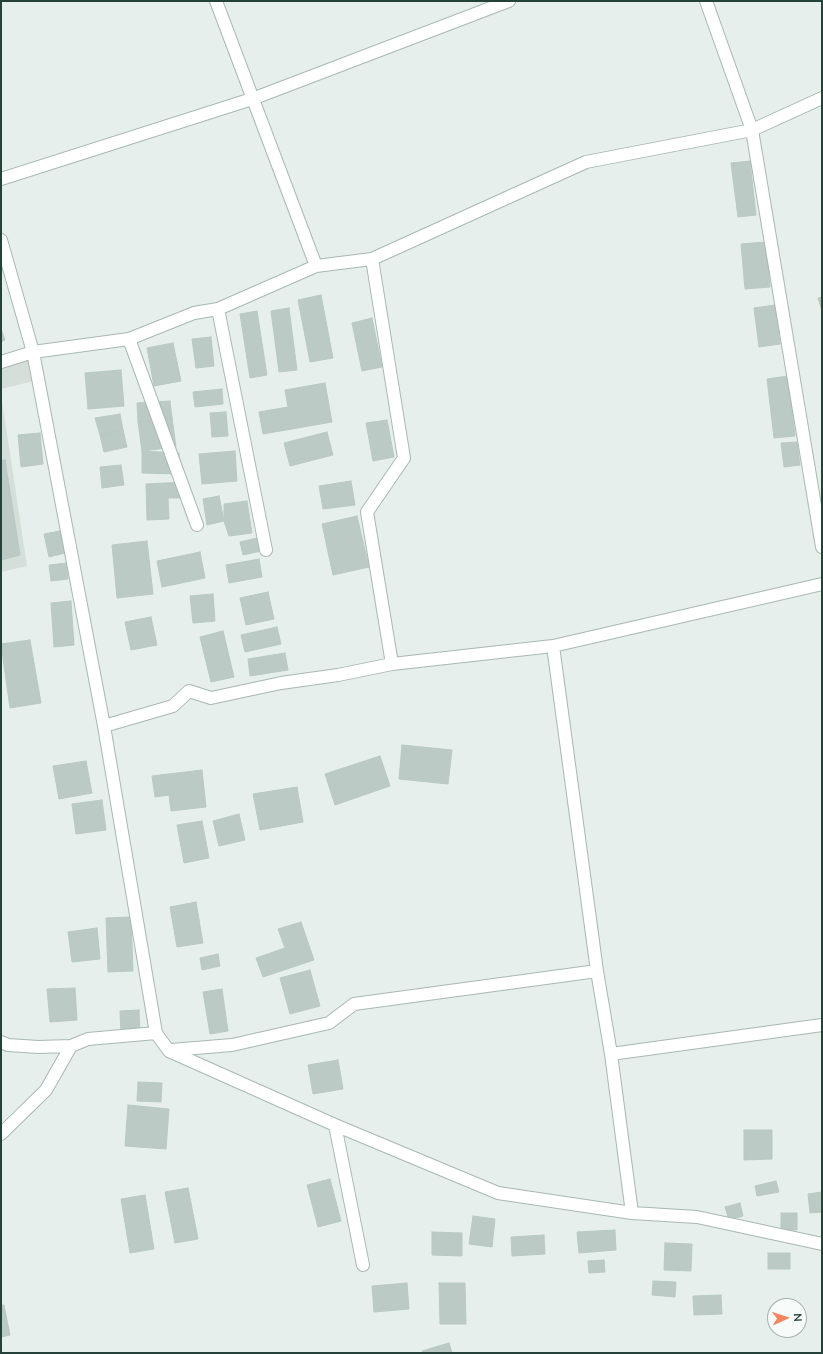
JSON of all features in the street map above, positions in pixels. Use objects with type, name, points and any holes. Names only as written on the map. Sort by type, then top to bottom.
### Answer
[{"type":"street","points":[[216,1],[316,266]]},
{"type":"street","points":[[1,179],[252,99],[509,1]]},
{"type":"street","points":[[706,1],[752,130],[822,547]]},
{"type":"street","points":[[1,362],[33,352],[129,339],[194,312],[218,309],[316,266],[372,259],[586,162],[752,130],[822,98]]},
{"type":"street","points":[[1,240],[33,352],[104,726],[156,1033],[169,1051],[334,1125],[498,1193],[632,1213],[697,1217],[822,1244]]},
{"type":"street","points":[[372,259],[404,458],[368,512],[392,664]]},
{"type":"street","points":[[218,309],[266,550]]},
{"type":"street","points":[[129,339],[197,525]]},
{"type":"street","points":[[104,726],[173,706],[189,691],[211,698],[281,683],[338,675],[392,664],[553,646],[822,584]]},
{"type":"street","points":[[553,646],[596,971],[611,1054],[632,1213]]},
{"type":"street","points":[[169,1051],[232,1045],[329,1023],[354,1004],[596,971]]},
{"type":"street","points":[[611,1054],[822,1024]]},
{"type":"street","points":[[1,1042],[8,1045],[38,1047],[70,1046],[88,1039],[156,1033]]},
{"type":"street","points":[[1,1134],[46,1090],[70,1046]]},
{"type":"street","points":[[334,1125],[363,1265]]},
{"type":"shaded area","points":[[30,352],[34,381],[1,389],[1,362]]},
{"type":"shaded area","points":[[1,394],[27,566],[1,572]]},
{"type":"building","points":[[750,161],[756,215],[738,217],[731,163]]},
{"type":"building","points":[[766,242],[770,287],[745,289],[741,244]]},
{"type":"building","points":[[321,295],[333,358],[310,362],[298,300]]},
{"type":"building","points":[[822,297],[822,311],[818,298]]},
{"type":"building","points":[[775,305],[780,344],[759,347],[754,308]]},
{"type":"building","points":[[289,308],[297,370],[279,372],[271,311]]},
{"type":"building","points":[[257,311],[267,375],[250,378],[240,314]]},
{"type":"building","points":[[372,318],[382,367],[362,371],[352,323]]},
{"type":"building","points":[[1,329],[5,340],[1,342]]},
{"type":"building","points":[[211,337],[214,366],[196,368],[192,339]]},
{"type":"building","points":[[173,343],[181,381],[154,386],[147,348]]},
{"type":"building","points":[[121,370],[124,406],[88,409],[85,373]]},
{"type":"building","points":[[788,376],[795,436],[774,438],[767,379]]},
{"type":"building","points":[[325,383],[332,422],[263,434],[259,412],[288,407],[285,390]]},
{"type":"building","points":[[222,389],[223,404],[195,407],[193,392]]},
{"type":"building","points":[[170,401],[172,418],[138,422],[137,403]]},
{"type":"building","points":[[226,412],[228,436],[212,437],[210,413]]},
{"type":"building","points":[[120,414],[123,430],[100,435],[95,418]]},
{"type":"building","points":[[172,418],[176,447],[142,451],[138,422]]},
{"type":"building","points":[[387,420],[394,457],[373,461],[366,423]]},
{"type":"building","points":[[123,430],[127,447],[104,452],[100,435]]},
{"type":"building","points":[[327,432],[333,455],[290,466],[284,443]]},
{"type":"building","points":[[40,433],[43,464],[21,467],[18,435]]},
{"type":"building","points":[[797,442],[800,465],[784,467],[781,443]]},
{"type":"building","points":[[142,451],[179,453],[179,474],[142,473]]},
{"type":"building","points":[[235,451],[237,481],[202,484],[199,454]]},
{"type":"building","points":[[5,460],[20,555],[1,560],[1,461]]},
{"type":"building","points":[[121,465],[124,485],[102,488],[100,467]]},
{"type":"building","points":[[351,481],[355,505],[323,509],[319,486]]},
{"type":"building","points":[[186,482],[187,498],[168,498],[169,519],[147,520],[146,484]]},
{"type":"building","points":[[219,496],[224,521],[207,525],[203,499]]},
{"type":"building","points":[[247,501],[252,533],[229,536],[224,521],[224,504]]},
{"type":"building","points":[[357,516],[369,567],[333,575],[322,524]]},
{"type":"building","points":[[65,530],[69,552],[49,557],[44,534]]},
{"type":"building","points":[[257,538],[266,550],[243,555],[240,542]]},
{"type":"building","points":[[147,541],[153,594],[117,598],[112,545]]},
{"type":"building","points":[[200,552],[205,578],[162,587],[157,561]]},
{"type":"building","points":[[259,559],[262,577],[229,583],[226,565]]},
{"type":"building","points":[[66,563],[68,579],[51,581],[49,565]]},
{"type":"building","points":[[268,592],[274,619],[246,625],[240,598]]},
{"type":"building","points":[[213,594],[215,621],[193,623],[190,596]]},
{"type":"building","points":[[71,601],[74,645],[54,647],[51,603]]},
{"type":"building","points":[[151,617],[157,645],[131,650],[125,622]]},
{"type":"building","points":[[277,627],[281,644],[245,652],[241,635]]},
{"type":"building","points":[[223,631],[234,677],[211,682],[200,637]]},
{"type":"building","points":[[30,640],[41,703],[10,708],[1,644]]},
{"type":"building","points":[[285,653],[288,670],[250,676],[248,659]]},
{"type":"building","points":[[402,745],[452,750],[448,784],[399,779]]},
{"type":"building","points":[[380,756],[390,786],[335,805],[325,774]]},
{"type":"building","points":[[86,761],[92,793],[59,799],[53,766]]},
{"type":"building","points":[[202,770],[206,807],[171,811],[169,795],[155,797],[152,776]]},
{"type":"building","points":[[297,787],[303,822],[260,830],[253,794]]},
{"type":"building","points":[[102,800],[106,830],[76,834],[72,804]]},
{"type":"building","points":[[239,814],[245,840],[219,846],[213,821]]},
{"type":"building","points":[[202,821],[209,858],[184,863],[177,825]]},
{"type":"building","points":[[196,902],[203,943],[177,947],[170,907]]},
{"type":"building","points":[[131,917],[133,971],[108,972],[106,918]]},
{"type":"building","points":[[301,922],[314,960],[263,977],[256,958],[285,948],[278,929]]},
{"type":"building","points":[[97,928],[100,959],[72,962],[68,932]]},
{"type":"building","points":[[218,954],[220,966],[202,970],[200,958]]},
{"type":"building","points":[[310,970],[320,1006],[290,1014],[280,978]]},
{"type":"building","points":[[75,988],[77,1020],[50,1022],[47,989]]},
{"type":"building","points":[[222,989],[228,1031],[210,1034],[203,992]]},
{"type":"building","points":[[139,1010],[140,1034],[121,1035],[120,1011]]},
{"type":"building","points":[[338,1060],[343,1089],[313,1094],[308,1065]]},
{"type":"building","points":[[138,1082],[162,1083],[161,1102],[137,1101]]},
{"type":"building","points":[[128,1105],[169,1109],[166,1149],[125,1146]]},
{"type":"building","points":[[744,1130],[772,1130],[772,1159],[744,1160]]},
{"type":"building","points":[[330,1179],[341,1221],[318,1227],[307,1185]]},
{"type":"building","points":[[776,1181],[779,1192],[757,1196],[755,1186]]},
{"type":"building","points":[[188,1188],[198,1239],[175,1243],[165,1192]]},
{"type":"building","points":[[822,1192],[822,1212],[810,1213],[808,1194]]},
{"type":"building","points":[[145,1195],[154,1249],[130,1253],[121,1199]]},
{"type":"building","points":[[740,1203],[743,1216],[729,1220],[725,1207]]},
{"type":"building","points":[[781,1213],[797,1213],[797,1230],[781,1230]]},
{"type":"building","points":[[473,1216],[495,1219],[492,1247],[469,1244]]},
{"type":"building","points":[[615,1230],[616,1250],[579,1253],[577,1232]]},
{"type":"building","points":[[432,1232],[462,1233],[462,1256],[432,1255]]},
{"type":"building","points":[[544,1235],[545,1254],[512,1256],[511,1237]]},
{"type":"building","points":[[665,1243],[692,1244],[691,1271],[664,1270]]},
{"type":"building","points":[[768,1253],[790,1253],[790,1269],[768,1269]]},
{"type":"building","points":[[604,1260],[605,1272],[589,1273],[588,1261]]},
{"type":"building","points":[[653,1281],[676,1282],[675,1297],[652,1295]]},
{"type":"building","points":[[407,1283],[409,1309],[374,1312],[372,1286]]},
{"type":"building","points":[[439,1283],[465,1283],[466,1324],[440,1324]]},
{"type":"building","points":[[721,1295],[722,1314],[694,1315],[693,1296]]},
{"type":"building","points":[[1,1305],[4,1305],[10,1335],[1,1337]]},
{"type":"building","points":[[449,1343],[452,1353],[423,1353],[422,1351]]}]
